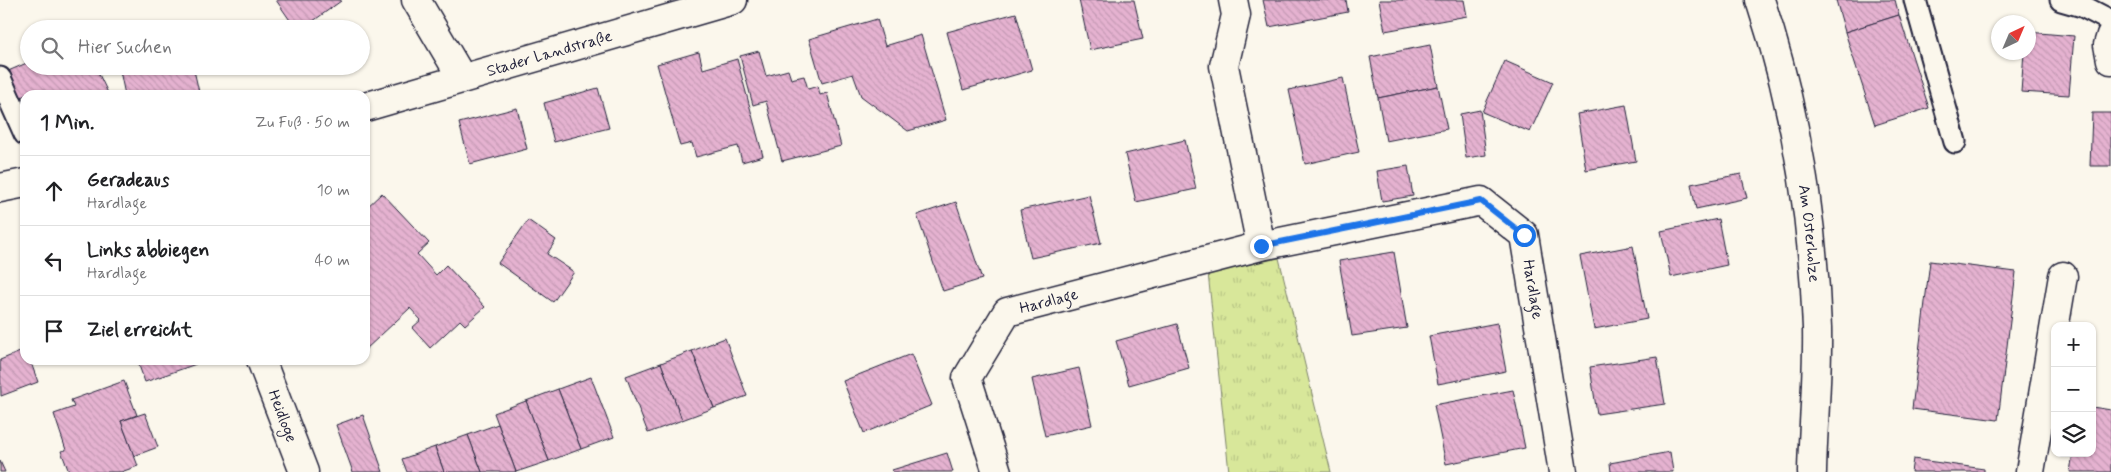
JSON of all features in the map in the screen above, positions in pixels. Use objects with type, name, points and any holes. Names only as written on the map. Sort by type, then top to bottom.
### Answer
[{"type":"street","points":[[416,0],[462,78]]},
{"type":"street","name":"Stader Landstraße","points":[[370,105],[733,0]]},
{"type":"street","points":[[1233,0],[1236,15],[1224,66],[1261,246]]},
{"type":"street","name":"Am Osterholze","points":[[1760,0],[1774,41],[1792,119],[1809,228],[1817,329],[1812,472]]},
{"type":"street","points":[[2111,35],[2108,45],[2111,60]]},
{"type":"street","points":[[0,188],[20,184]]},
{"type":"street","name":"Hardlage","points":[[997,472],[966,378],[1007,312],[1261,246],[1481,201],[1524,235],[1564,472]]},
{"type":"street","points":[[2030,472],[2063,276]]},
{"type":"street","name":"Heidloge","points":[[263,365],[304,472]]},
{"type":"lane","points":[[1915,0],[1955,142]]},
{"type":"lane","points":[[2061,0],[2082,6],[2111,21]]},
{"type":"lane","points":[[0,78],[20,123]]},
{"type":"green space","points":[[1279,258],[1331,472],[1229,472],[1208,273]]},
{"type":"building","points":[[276,0],[341,0],[315,20],[290,20]]},
{"type":"building","points":[[1079,0],[1134,0],[1143,39],[1090,50]]},
{"type":"building","points":[[1263,0],[1346,0],[1348,12],[1269,27]]},
{"type":"building","points":[[1379,0],[1464,0],[1467,16],[1385,31]]},
{"type":"building","points":[[1836,0],[1895,0],[1899,15],[1845,32]]},
{"type":"building","points":[[1016,13],[1032,70],[963,90],[947,32]]},
{"type":"building","points":[[1899,15],[1929,108],[1875,125],[1845,32]]},
{"type":"building","points":[[877,19],[885,46],[921,35],[946,120],[908,131],[861,96],[853,74],[822,83],[809,39]]},
{"type":"building","points":[[2036,33],[2074,36],[2069,95],[2021,92],[2023,60],[2036,60]]},
{"type":"building","points":[[1430,45],[1438,86],[1378,98],[1370,57]]},
{"type":"building","points":[[759,51],[766,76],[788,70],[791,79],[804,76],[808,89],[818,86],[820,95],[827,93],[841,146],[782,161],[766,101],[753,105],[740,56]]},
{"type":"building","points":[[699,52],[703,69],[737,59],[763,156],[742,162],[738,146],[696,157],[692,143],[680,146],[657,64]]},
{"type":"building","points":[[1505,61],[1553,82],[1530,132],[1482,112]]},
{"type":"building","points":[[20,66],[20,75],[99,75],[107,90],[20,90],[19,98],[6,72]]},
{"type":"building","points":[[121,75],[195,75],[199,90],[124,90]]},
{"type":"building","points":[[1343,78],[1359,152],[1305,164],[1289,90]]},
{"type":"building","points":[[1438,86],[1447,129],[1386,141],[1378,98]]},
{"type":"building","points":[[598,88],[609,128],[554,142],[544,103]]},
{"type":"building","points":[[1626,105],[1636,161],[1586,170],[1577,114]]},
{"type":"building","points":[[517,108],[527,149],[470,164],[459,123]]},
{"type":"building","points":[[1480,110],[1486,155],[1466,158],[1460,114]]},
{"type":"building","points":[[2092,113],[2111,113],[2111,166],[2090,166]]},
{"type":"building","points":[[1185,140],[1196,189],[1136,202],[1125,154]]},
{"type":"building","points":[[1408,166],[1413,196],[1382,201],[1377,171]]},
{"type":"building","points":[[1741,174],[1747,198],[1696,209],[1691,184]]},
{"type":"building","points":[[382,193],[429,243],[417,254],[436,275],[446,265],[485,307],[465,325],[460,320],[430,348],[412,328],[421,320],[410,308],[370,345],[370,204]]},
{"type":"building","points":[[1089,195],[1101,243],[1031,258],[1020,210]]},
{"type":"building","points":[[956,202],[982,279],[943,291],[917,215]]},
{"type":"building","points":[[1718,219],[1727,265],[1671,277],[1661,231]]},
{"type":"building","points":[[528,220],[556,240],[547,254],[574,272],[553,302],[498,263]]},
{"type":"building","points":[[1633,246],[1647,319],[1594,329],[1580,256]]},
{"type":"building","points":[[1394,252],[1407,328],[1352,336],[1339,261]]},
{"type":"building","points":[[1930,261],[2016,272],[1998,420],[1912,409]]},
{"type":"building","points":[[1497,323],[1506,371],[1438,384],[1429,336]]},
{"type":"building","points":[[1177,324],[1189,368],[1129,385],[1116,341]]},
{"type":"building","points":[[725,338],[747,396],[714,408],[692,351]]},
{"type":"building","points":[[692,351],[714,408],[682,420],[661,363]]},
{"type":"building","points":[[20,352],[20,365],[32,365],[38,382],[1,396],[0,360]]},
{"type":"building","points":[[911,354],[932,405],[864,433],[843,381]]},
{"type":"building","points":[[1657,357],[1665,404],[1597,414],[1590,367]]},
{"type":"building","points":[[661,363],[682,420],[648,433],[626,376]]},
{"type":"building","points":[[139,365],[193,365],[145,382]]},
{"type":"building","points":[[1079,368],[1092,425],[1045,436],[1032,379]]},
{"type":"building","points":[[591,377],[614,437],[581,449],[558,389]]},
{"type":"building","points":[[124,381],[137,415],[121,421],[138,466],[121,472],[69,472],[61,451],[66,450],[54,414],[74,407],[71,400]]},
{"type":"building","points":[[558,389],[581,449],[549,461],[526,401]]},
{"type":"building","points":[[1513,390],[1525,448],[1446,464],[1434,405]]},
{"type":"building","points":[[526,401],[549,461],[516,472],[494,413]]},
{"type":"building","points":[[2096,408],[2111,410],[2111,472],[2070,472],[2072,457],[2096,457]]},
{"type":"building","points":[[145,413],[158,447],[134,456],[121,421]]},
{"type":"building","points":[[363,415],[383,472],[353,472],[336,425]]},
{"type":"building","points":[[498,424],[516,472],[482,472],[468,435]]},
{"type":"building","points":[[468,435],[482,472],[444,472],[435,447]]},
{"type":"building","points":[[435,447],[444,472],[407,472],[402,459]]},
{"type":"building","points":[[1670,452],[1673,472],[1611,472],[1610,463]]},
{"type":"building","points":[[947,453],[953,472],[893,472],[892,470]]},
{"type":"building","points":[[1913,459],[1984,469],[1984,472],[1911,472]]},
{"type":"building","points":[[0,461],[5,472],[0,472]]},
{"type":"route","points":[[1261,246],[1481,201],[1524,235]]}]
